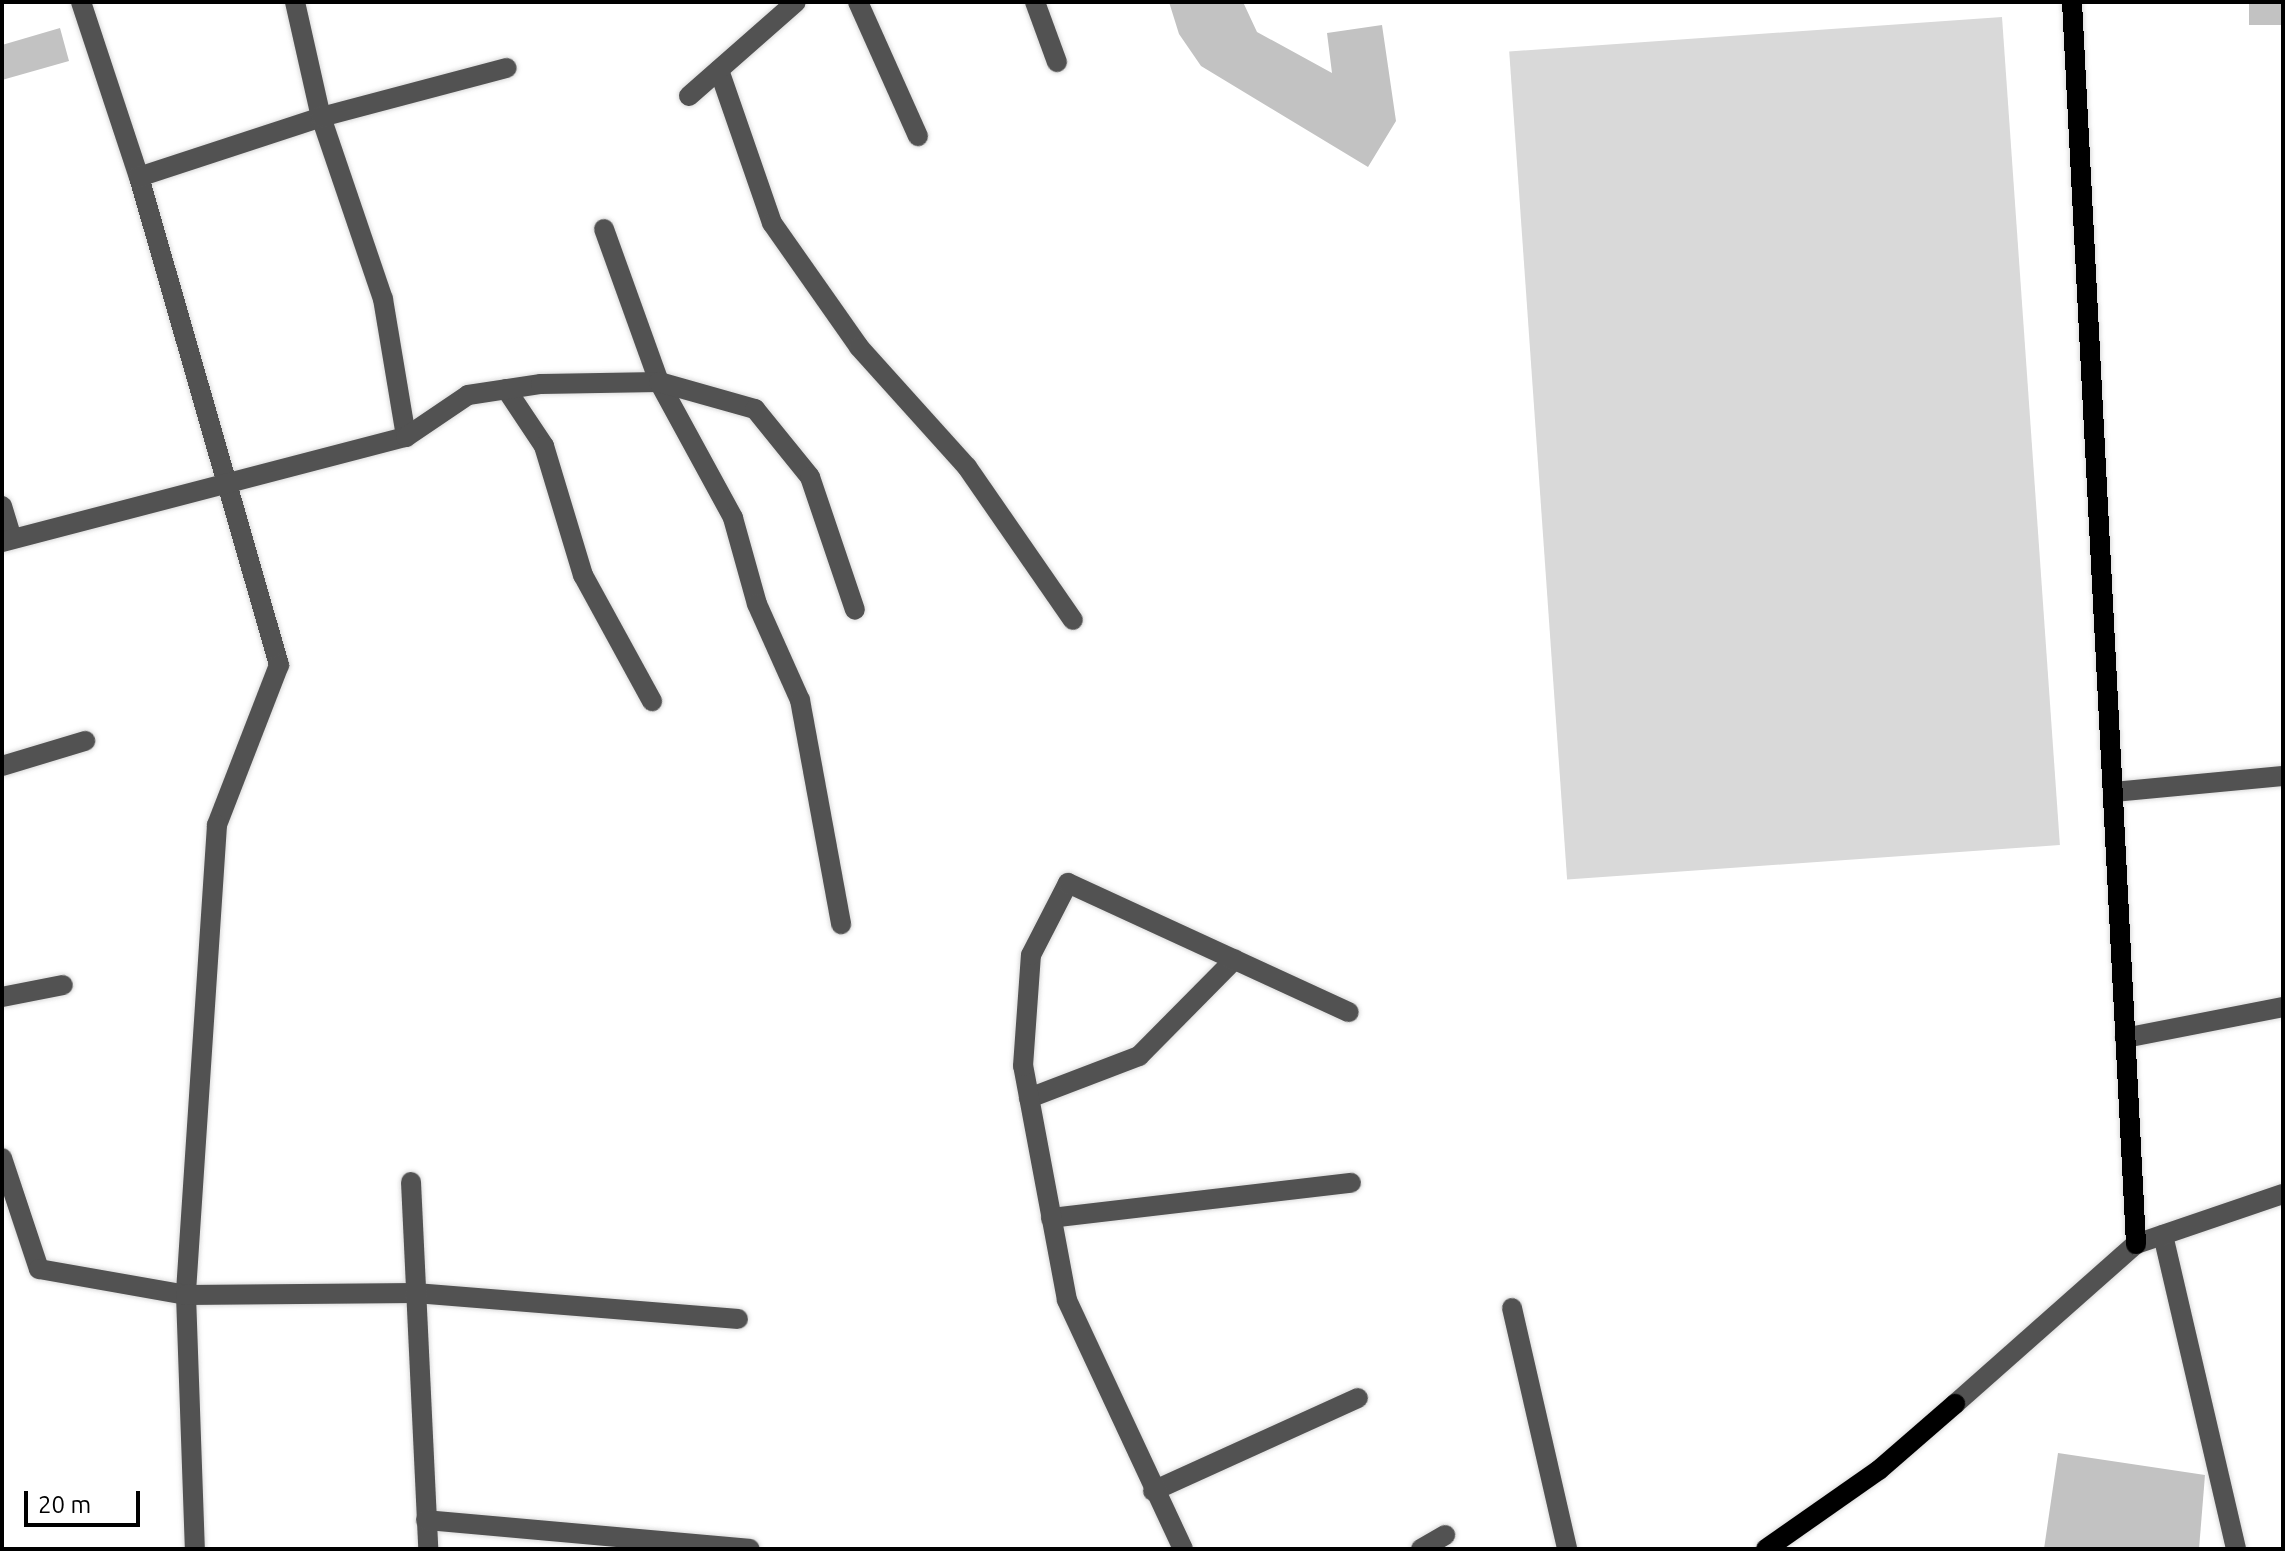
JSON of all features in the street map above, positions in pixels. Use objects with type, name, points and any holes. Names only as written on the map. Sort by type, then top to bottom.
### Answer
[{"type":"main road","points":[[2072,2],[2136,1244]]},
{"type":"main road","points":[[1766,1549],[1788,1541],[1879,1470],[1955,1404]]},
{"type":"street","points":[[81,2],[139,177],[279,665],[217,825],[186,1295],[195,1549]]},
{"type":"street","points":[[295,2],[321,117],[383,299],[406,437]]},
{"type":"street","points":[[689,96],[796,2]]},
{"type":"street","points":[[858,2],[918,136]]},
{"type":"street","points":[[1035,2],[1057,62]]},
{"type":"street","points":[[139,177],[321,117],[507,68]]},
{"type":"street","points":[[719,70],[772,223],[859,347],[967,467],[1073,620]]},
{"type":"street","points":[[604,229],[659,382],[733,518],[757,604],[800,700],[841,924]]},
{"type":"street","points":[[2,506],[7,540],[406,437],[468,395],[506,389],[659,382],[755,409],[810,477],[855,610]]},
{"type":"street","points":[[506,389],[544,446],[583,575],[652,701]]},
{"type":"street","points":[[2,766],[85,741]]},
{"type":"street","points":[[2113,792],[2283,776]]},
{"type":"street","points":[[1183,1549],[1153,1491],[1067,1300],[1023,1066],[1031,955],[1068,883],[1349,1012]]},
{"type":"street","points":[[1029,1098],[1139,1056],[1235,959]]},
{"type":"street","points":[[2,997],[63,985]]},
{"type":"street","points":[[2125,1038],[2283,1007]]},
{"type":"street","points":[[2,1158],[39,1269],[186,1295],[416,1293],[738,1319]]},
{"type":"street","points":[[411,1182],[428,1549]]},
{"type":"street","points":[[1051,1218],[1351,1183]]},
{"type":"street","points":[[1955,1404],[2136,1244],[2283,1194]]},
{"type":"street","points":[[2163,1235],[2236,1549]]},
{"type":"street","points":[[1512,1308],[1567,1549]]},
{"type":"street","points":[[1153,1491],[1358,1398]]},
{"type":"street","points":[[426,1520],[750,1549]]},
{"type":"street","points":[[1421,1549],[1445,1535]]},
{"type":"shaded area","points":[[2002,17],[2060,845],[1567,879],[1509,51]]},
{"type":"building","points":[[1169,2],[1243,2],[1257,32],[1332,73],[1327,33],[1382,25],[1396,121],[1368,167],[1201,66],[1179,34]]},
{"type":"building","points":[[2249,2],[2283,2],[2283,25],[2249,25]]},
{"type":"building","points":[[60,28],[69,61],[2,80],[2,45]]},
{"type":"building","points":[[2058,1453],[2205,1475],[2199,1549],[2044,1549]]}]
